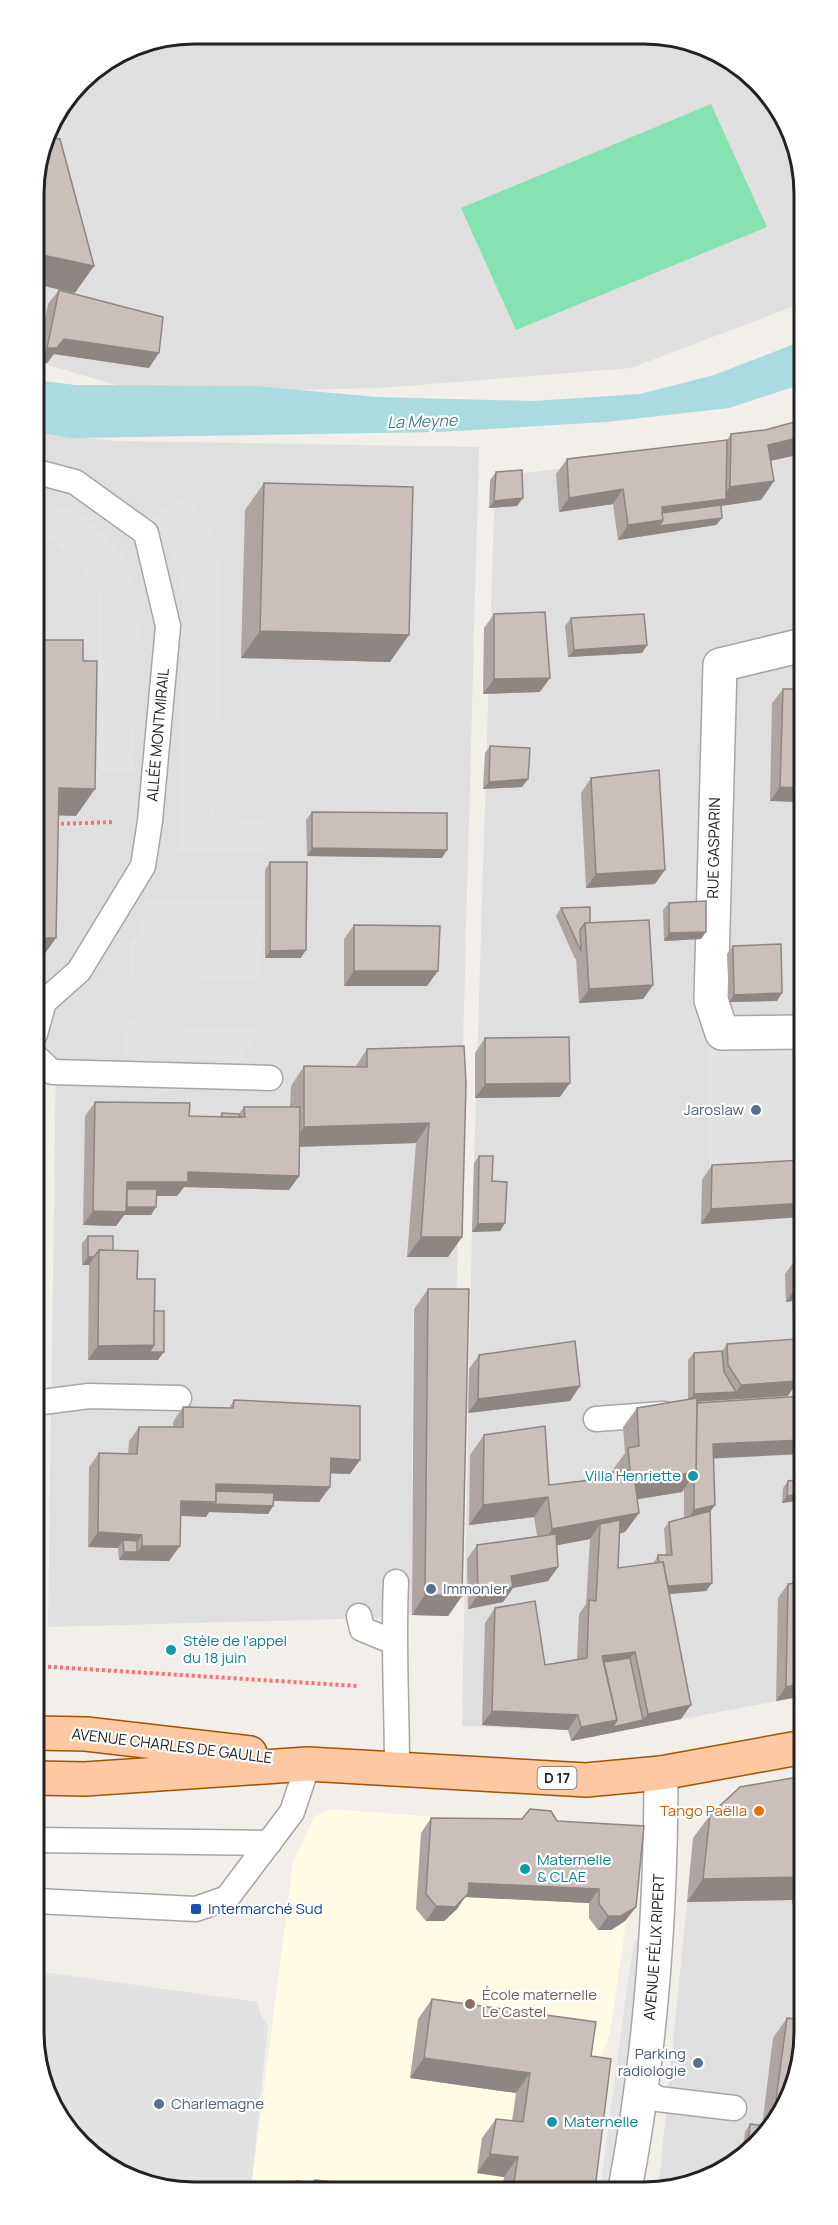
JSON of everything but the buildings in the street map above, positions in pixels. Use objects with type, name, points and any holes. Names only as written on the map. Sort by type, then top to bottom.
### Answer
[{"type":"main road","name":"AVENUE CHARLES DE GAULLE","points":[[44,1733],[86,1734],[232,1750],[308,1764]]},
{"type":"main road","name":"AVENUE CHARLES DE GAULLE","points":[[44,1778],[85,1779],[308,1764],[586,1780],[660,1773],[794,1749]]},
{"type":"street","name":"RUE GASPARIN","points":[[794,647],[720,665],[711,1000],[722,1033],[794,1032]]},
{"type":"street","name":"AVENUE FÉLIX RIPERT","points":[[626,2181],[643,2089],[653,1964],[660,1773]]},
{"type":"lane","name":"ALLÉE MONTMIRAIL","points":[[44,474],[75,482],[146,533],[168,626],[150,821],[143,866],[79,971],[44,1002]]},
{"type":"lane","points":[[44,1064],[52,1072],[270,1078]]},
{"type":"lane","points":[[44,1402],[89,1396],[179,1398]]},
{"type":"lane","points":[[596,1419],[688,1413]]},
{"type":"lane","points":[[396,1582],[393,1642],[398,1689],[398,1769]]},
{"type":"lane","points":[[359,1616],[362,1629],[393,1642]]},
{"type":"lane","points":[[44,1901],[195,1909],[227,1898],[292,1812],[308,1764]]},
{"type":"lane","points":[[44,1840],[269,1843]]},
{"type":"lane","points":[[643,2089],[658,2099],[734,2108]]},
{"type":"path","points":[[51,824],[150,821]]},
{"type":"path","points":[[44,1667],[398,1689]]},
{"type":"shaded area","points":[[184,44],[654,44],[674,46],[711,59],[751,87],[779,127],[787,145],[794,184],[794,306],[631,368],[380,388],[143,393],[44,364],[44,184],[49,155],[55,136],[69,110],[87,87],[110,69],[136,55],[164,46]]},
{"type":"shaded area","points":[[794,431],[794,1698],[573,1740],[568,1730],[462,1726],[472,1230],[495,477],[717,449]]},
{"type":"shaded area","points":[[44,434],[117,441],[479,447],[456,1306],[413,1307],[412,1615],[382,1614],[380,1618],[48,1627],[56,1061],[44,1075]]},
{"type":"shaded area","points":[[187,493],[216,539],[221,595],[215,817],[265,818],[265,854],[179,852],[183,595],[174,558],[149,519]]},
{"type":"shaded area","points":[[44,500],[84,517],[104,533],[125,559],[136,591],[138,628],[134,772],[98,771],[97,592],[77,562],[55,542],[44,539]]},
{"type":"shaded area","points":[[145,898],[265,902],[260,978],[129,977],[129,941],[141,932]]},
{"type":"shaded area","points":[[127,1022],[260,1030],[239,1062],[124,1056]]},
{"type":"shaded area","name":"Jaroslaw","points":[[794,1048],[794,1169],[710,1174],[709,1050]]},
{"type":"shaded area","name":"École maternelle Le Castel","points":[[331,1809],[635,1832],[626,1922],[610,2033],[603,2052],[587,2181],[252,2181],[293,1863],[314,1817]]},
{"type":"shaded area","points":[[794,1883],[794,2041],[792,2061],[783,2089],[763,2123],[728,2156],[702,2170],[674,2179],[658,2181],[687,1902],[792,1900]]},
{"type":"shaded area","points":[[647,1917],[614,2181],[601,2181],[629,1973],[634,1944]]},
{"type":"shaded area","name":"Charlemagne","points":[[44,1972],[257,2002],[261,2015],[268,2025],[252,2181],[164,2179],[127,2166],[102,2150],[87,2138],[59,2098],[46,2061]]},
{"type":"green space","points":[[711,104],[767,227],[516,330],[461,208]]},
{"type":"water","name":"La Meyne","points":[[794,344],[794,387],[729,408],[606,422],[438,432],[71,438],[44,434],[44,381],[76,385],[255,386],[377,397],[533,401],[640,394],[714,375]]},
{"type":"place","name":"Jaroslaw","points":[[756,1110]]},
{"type":"place","name":"Villa Henriette","points":[[693,1476]]},
{"type":"place","name":"Immonier","points":[[431,1589]]},
{"type":"place","name":"Stèle de l'appel du 18 juin","points":[[171,1650]]},
{"type":"place","name":"Tango Paëlla","points":[[759,1811]]},
{"type":"place","name":"Maternelle & CLAE","points":[[525,1869]]},
{"type":"place","name":"Intermarché Sud","points":[[196,1909]]},
{"type":"place","name":"École maternelle Le Castel","points":[[470,2004]]},
{"type":"place","name":"Parking radiologie","points":[[698,2063]]},
{"type":"place","name":"Charlemagne","points":[[159,2104]]},
{"type":"place","name":"Maternelle","points":[[552,2122]]}]
